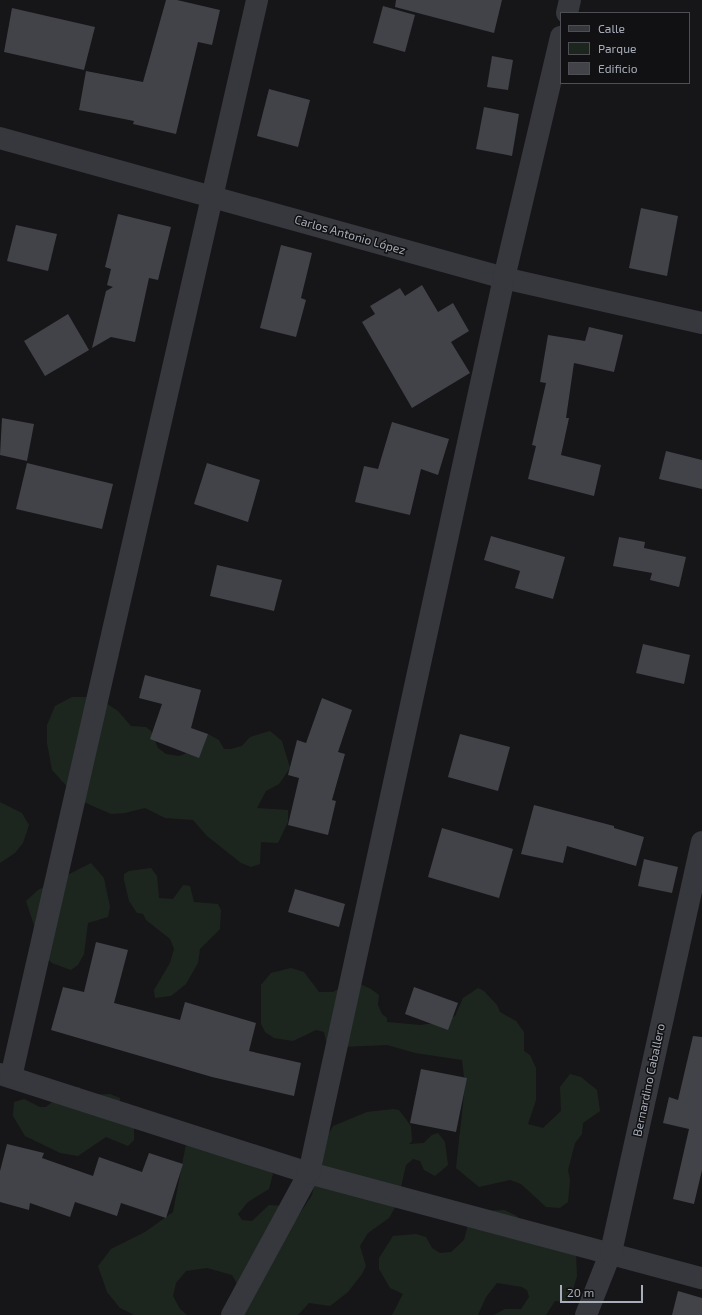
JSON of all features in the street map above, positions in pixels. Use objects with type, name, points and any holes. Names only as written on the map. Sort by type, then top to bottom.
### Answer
[{"type":"street","points":[[257,0],[210,196],[6,1075],[309,1173],[611,1252],[702,1278]]},
{"type":"street","points":[[567,12],[570,0]]},
{"type":"street","points":[[232,1315],[309,1173],[504,278],[560,41]]},
{"type":"street","name":"Carlos Antonio López","points":[[0,138],[504,278],[702,323]]},
{"type":"street","name":"Bernardino Caballero","points":[[586,1315],[611,1252],[702,842]]},
{"type":"green space","points":[[72,697],[97,697],[118,711],[131,726],[146,727],[151,731],[158,748],[166,754],[179,756],[187,753],[208,734],[219,740],[224,749],[231,749],[242,746],[250,737],[270,731],[282,741],[290,768],[279,784],[266,791],[257,808],[288,810],[288,822],[278,843],[261,842],[260,864],[251,867],[241,863],[207,836],[193,820],[165,818],[145,808],[125,813],[111,814],[79,800],[52,770],[47,743],[47,725],[55,706]]},
{"type":"green space","points":[[0,802],[22,813],[29,825],[23,843],[15,853],[0,863]]},
{"type":"green space","points":[[91,863],[104,878],[110,907],[108,917],[88,923],[84,954],[78,965],[71,970],[52,963],[39,950],[39,940],[26,901],[38,890]]},
{"type":"green space","points":[[151,868],[157,876],[159,898],[173,899],[183,885],[190,886],[194,902],[218,904],[221,910],[220,929],[200,949],[198,963],[186,984],[171,996],[155,998],[154,990],[170,963],[174,949],[170,939],[146,920],[143,914],[137,913],[129,901],[124,880],[124,874],[129,871]]},
{"type":"green space","points":[[291,968],[304,972],[319,992],[333,992],[344,986],[360,984],[371,989],[379,995],[378,1005],[382,1014],[387,1018],[387,1022],[420,1025],[442,1022],[455,1016],[463,998],[478,988],[484,991],[497,1005],[500,1012],[516,1021],[524,1032],[524,1051],[530,1055],[536,1068],[536,1100],[528,1124],[543,1128],[561,1111],[560,1087],[570,1074],[581,1077],[597,1090],[600,1111],[583,1123],[582,1134],[575,1143],[568,1170],[570,1180],[568,1202],[560,1208],[546,1207],[521,1184],[510,1180],[479,1187],[456,1168],[465,1085],[462,1060],[415,1053],[387,1045],[341,1047],[326,1041],[324,1032],[316,1030],[293,1041],[274,1038],[265,1032],[261,1024],[261,985],[271,973]]},
{"type":"green space","points":[[79,1087],[87,1095],[110,1094],[120,1098],[120,1106],[134,1127],[134,1140],[128,1146],[106,1137],[78,1156],[60,1153],[25,1136],[13,1116],[14,1102],[24,1099],[40,1107],[46,1107],[69,1088]]},
{"type":"green space","points":[[393,1109],[399,1110],[411,1126],[412,1141],[409,1144],[424,1143],[432,1135],[438,1133],[445,1142],[448,1165],[435,1176],[424,1170],[420,1161],[413,1159],[406,1165],[397,1204],[389,1218],[368,1233],[360,1246],[366,1266],[362,1274],[348,1292],[330,1306],[309,1303],[298,1315],[235,1315],[236,1282],[232,1275],[207,1268],[186,1271],[176,1283],[173,1296],[180,1309],[187,1315],[134,1315],[120,1308],[107,1292],[98,1266],[111,1249],[145,1232],[173,1212],[186,1144],[265,1165],[273,1174],[269,1189],[248,1202],[238,1214],[242,1220],[252,1221],[269,1205],[284,1206],[297,1218],[312,1195],[322,1146],[333,1126],[367,1112]]},
{"type":"green space","points":[[504,1210],[517,1216],[525,1228],[576,1252],[577,1276],[571,1297],[564,1302],[555,1301],[546,1315],[494,1315],[505,1309],[521,1309],[529,1297],[527,1290],[522,1287],[497,1283],[486,1297],[478,1315],[392,1315],[403,1294],[390,1288],[379,1269],[379,1258],[393,1236],[416,1234],[426,1237],[432,1248],[440,1253],[451,1252],[464,1240],[468,1225],[481,1211]]},
{"type":"building","points":[[166,0],[177,0],[220,10],[212,45],[198,42],[176,134],[133,124],[134,121],[79,110],[86,71],[143,82]]},
{"type":"building","points":[[396,0],[502,0],[494,33],[395,7]]},
{"type":"building","points":[[383,6],[415,15],[405,52],[373,43]]},
{"type":"building","points":[[12,8],[95,27],[84,70],[4,52]]},
{"type":"building","points":[[492,56],[513,60],[508,90],[487,87]]},
{"type":"building","points":[[269,89],[310,100],[298,147],[257,136]]},
{"type":"building","points":[[484,107],[519,114],[512,156],[476,149]]},
{"type":"building","points":[[641,208],[678,216],[667,276],[629,268]]},
{"type":"building","points":[[118,214],[171,227],[158,280],[149,278],[135,342],[111,337],[92,348],[106,291],[113,287],[107,285],[111,269],[105,267]]},
{"type":"building","points":[[16,225],[57,234],[48,271],[7,261]]},
{"type":"building","points":[[281,245],[312,253],[301,298],[306,300],[296,337],[260,328]]},
{"type":"building","points":[[422,285],[438,312],[453,303],[469,331],[451,342],[470,373],[412,408],[362,322],[375,314],[370,306],[400,288],[405,296]]},
{"type":"building","points":[[68,314],[89,350],[45,376],[24,341]]},
{"type":"building","points":[[589,327],[623,335],[614,372],[574,363],[566,418],[569,418],[561,455],[601,465],[594,496],[528,479],[536,446],[532,445],[546,383],[540,382],[548,335],[585,341]]},
{"type":"building","points":[[2,418],[34,424],[27,461],[0,455]]},
{"type":"building","points":[[392,422],[449,439],[438,475],[421,469],[410,515],[355,502],[364,466],[378,469]]},
{"type":"building","points":[[666,451],[702,460],[702,489],[659,479]]},
{"type":"building","points":[[27,463],[113,484],[102,529],[16,509]]},
{"type":"building","points":[[207,463],[260,480],[248,522],[194,504]]},
{"type":"building","points":[[491,536],[565,557],[553,599],[515,588],[520,571],[484,560]]},
{"type":"building","points":[[619,537],[645,542],[644,548],[686,557],[679,587],[650,580],[652,573],[613,566]]},
{"type":"building","points":[[217,565],[282,580],[274,611],[210,596]]},
{"type":"building","points":[[643,644],[690,655],[684,684],[636,673]]},
{"type":"building","points":[[145,675],[201,690],[191,728],[208,734],[199,758],[150,739],[162,704],[139,698]]},
{"type":"building","points":[[322,698],[352,710],[338,752],[345,754],[332,800],[336,801],[328,835],[288,825],[299,778],[288,775],[297,740],[306,743]]},
{"type":"building","points":[[460,734],[510,747],[498,791],[448,777]]},
{"type":"building","points":[[534,805],[614,826],[614,828],[644,837],[636,866],[567,846],[563,863],[521,854]]},
{"type":"building","points":[[442,828],[513,849],[499,898],[428,877]]},
{"type":"building","points":[[644,859],[678,867],[672,893],[638,886]]},
{"type":"building","points":[[295,889],[345,904],[339,927],[288,912]]},
{"type":"building","points":[[96,942],[128,950],[114,1003],[180,1020],[185,1002],[256,1023],[249,1051],[301,1063],[294,1096],[212,1077],[51,1030],[63,987],[84,992]]},
{"type":"building","points":[[414,987],[458,1003],[448,1030],[405,1014]]},
{"type":"building","points":[[693,1036],[702,1037],[702,1170],[694,1204],[673,1199],[689,1129],[663,1123],[669,1097],[678,1100]]},
{"type":"building","points":[[421,1069],[467,1078],[456,1132],[410,1123]]},
{"type":"building","points":[[7,1144],[44,1153],[42,1158],[93,1176],[99,1157],[142,1172],[149,1153],[183,1164],[166,1218],[121,1203],[117,1216],[75,1202],[70,1217],[30,1203],[29,1210],[0,1202],[0,1171]]},
{"type":"building","points":[[678,1291],[702,1298],[702,1315],[672,1315]]}]
